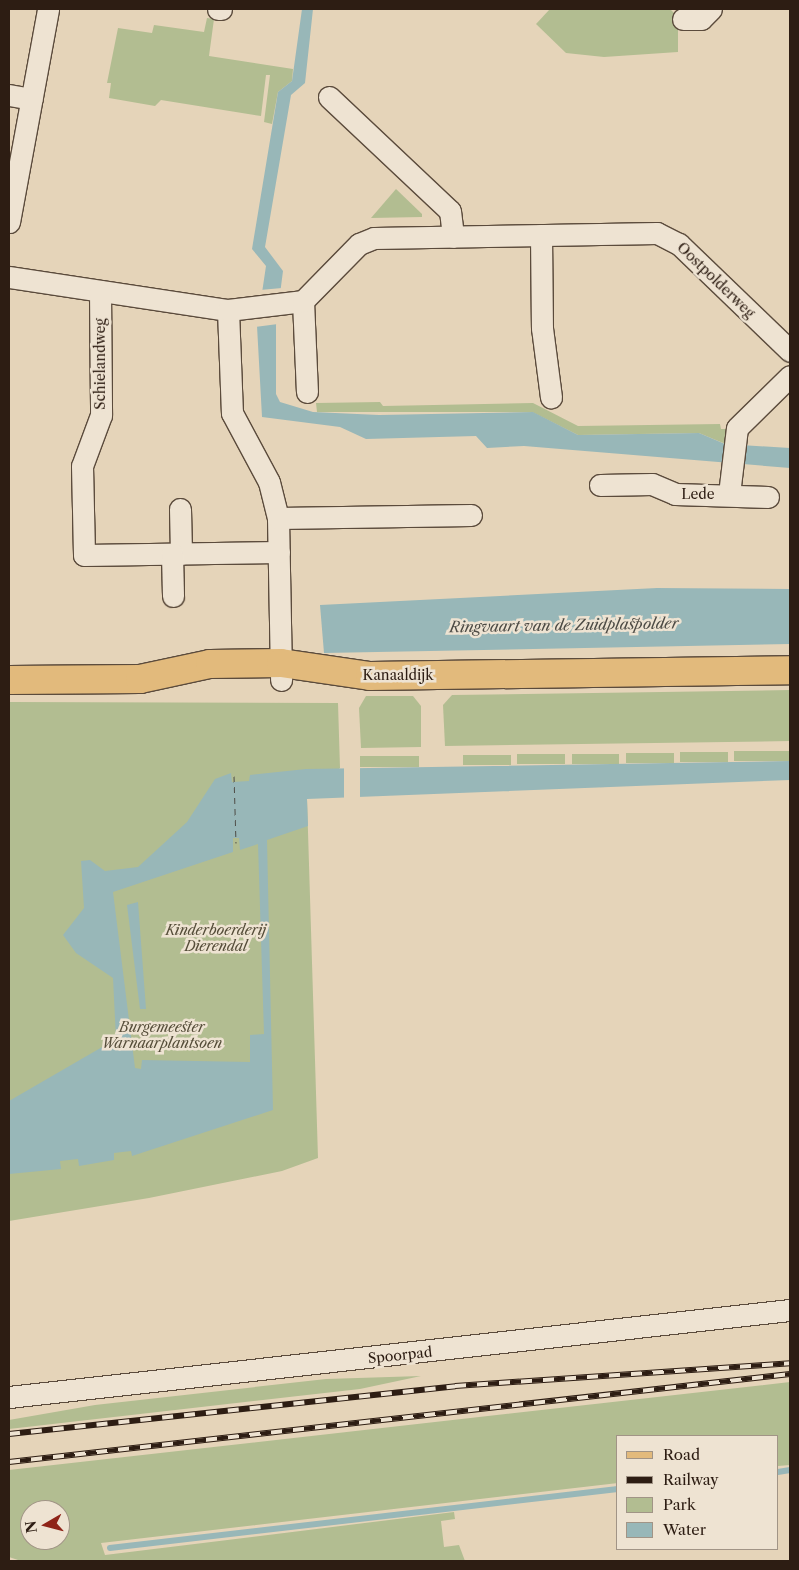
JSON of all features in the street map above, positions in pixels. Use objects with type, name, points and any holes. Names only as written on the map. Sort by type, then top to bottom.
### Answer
[{"type":"main road","name":"Kanaaldijk","points":[[9,680],[140,679],[210,664],[281,672],[370,676],[790,670]]},
{"type":"main road","name":"Kanaaldijk","points":[[9,691],[149,689],[203,679],[281,672],[349,688],[790,680]]},
{"type":"street","points":[[9,222],[48,9]]},
{"type":"street","points":[[683,19],[701,19],[711,9]]},
{"type":"street","points":[[9,95],[32,99]]},
{"type":"street","points":[[329,97],[450,211],[453,237]]},
{"type":"street","points":[[541,235],[543,335],[551,396]]},
{"type":"street","name":"Oostpolderweg","points":[[293,304],[364,241],[541,235],[670,236],[790,352]]},
{"type":"street","points":[[9,277],[228,310],[293,304],[308,392]]},
{"type":"street","name":"Schielandweg","points":[[100,291],[101,415],[82,466],[84,555],[280,552]]},
{"type":"street","points":[[228,310],[232,413],[269,482],[278,518],[281,672]]},
{"type":"street","points":[[729,494],[737,428],[790,376]]},
{"type":"street","name":"Lede","points":[[600,485],[652,484],[675,494],[729,494],[768,497]]},
{"type":"street","points":[[173,596],[180,509]]},
{"type":"street","points":[[278,518],[471,516]]},
{"type":"street","name":"Spoorpad","points":[[9,1397],[790,1310]]},
{"type":"green space","points":[[550,9],[670,9],[678,17],[678,52],[604,57],[566,53],[536,24]]},
{"type":"green space","points":[[207,18],[214,19],[209,56],[293,69],[292,81],[278,92],[272,124],[264,122],[270,75],[266,75],[261,116],[161,100],[155,106],[109,98],[111,83],[107,83],[118,28],[152,33],[154,25],[204,32]]},
{"type":"green space","points":[[396,189],[422,214],[422,217],[371,218]]},
{"type":"green space","points":[[380,402],[383,406],[533,403],[578,426],[720,424],[721,429],[727,429],[728,445],[699,433],[578,435],[532,412],[317,412],[316,403]]},
{"type":"green space","points":[[790,690],[790,741],[445,746],[443,705],[452,695]]},
{"type":"green space","points":[[366,696],[413,696],[421,706],[421,747],[361,748],[359,708]]},
{"type":"green space","name":"Burgemeester Warnaarplantsoen","points":[[9,702],[338,703],[340,768],[307,799],[318,1158],[282,1171],[149,1198],[9,1221]]},
{"type":"green space","points":[[734,751],[790,751],[790,761],[734,761]]},
{"type":"green space","points":[[680,752],[728,752],[728,762],[680,762]]},
{"type":"green space","points":[[626,753],[674,753],[674,763],[626,763]]},
{"type":"green space","points":[[517,754],[565,754],[565,764],[517,764]]},
{"type":"green space","points":[[572,754],[619,754],[619,764],[572,764]]},
{"type":"green space","points":[[463,755],[511,755],[511,765],[463,765]]},
{"type":"green space","points":[[360,756],[419,756],[419,767],[360,767]]},
{"type":"green space","points":[[421,1376],[360,1389],[9,1429],[9,1420],[95,1405],[326,1379]]},
{"type":"green space","points":[[790,1382],[790,1465],[779,1466],[779,1435],[616,1435],[616,1483],[101,1543],[105,1555],[454,1512],[455,1519],[441,1521],[444,1547],[459,1545],[465,1561],[21,1561],[9,1557],[9,1470]]},
{"type":"water","points":[[302,9],[313,9],[305,83],[291,95],[265,247],[283,271],[276,325],[276,394],[280,402],[313,412],[379,415],[533,412],[578,435],[699,433],[725,444],[790,448],[790,468],[524,446],[487,448],[476,436],[366,439],[340,427],[262,417],[257,326],[266,266],[252,249],[278,92],[292,81]]},
{"type":"water","name":"Ringvaart van de Zuidplaspolder","points":[[657,588],[790,589],[790,644],[324,653],[320,605]]},
{"type":"water","points":[[790,761],[790,780],[307,799],[308,826],[267,840],[273,1110],[132,1156],[131,1151],[114,1153],[114,1160],[79,1166],[78,1159],[60,1161],[61,1169],[9,1174],[9,1101],[116,1039],[113,978],[76,953],[63,935],[84,908],[81,861],[90,860],[105,871],[138,867],[187,822],[215,779],[231,773],[232,782],[249,781],[250,775],[306,769]],"holes":[[[233,838],[239,838],[240,850],[258,844],[264,1034],[250,1035],[250,1062],[142,1060],[141,1069],[135,1068],[113,892],[233,852]]]},
{"type":"water","points":[[138,902],[146,1009],[140,1009],[127,905]]},
{"type":"pier","points":[[282,288],[278,324],[255,327],[260,290]]},
{"type":"pier","points":[[344,765],[360,765],[360,798],[344,798]]},
{"type":"waterway","points":[[779,1472],[790,1470]]},
{"type":"waterway","points":[[110,1548],[616,1489]]},
{"type":"ferry route","points":[[234,776],[236,843]]},
{"type":"railway","points":[[9,1434],[455,1386],[790,1363]]},
{"type":"railway","points":[[9,1462],[790,1374]]},
{"type":"park label","name":"Kinderboerderij Dierendal","points":[[216,938]]}]
